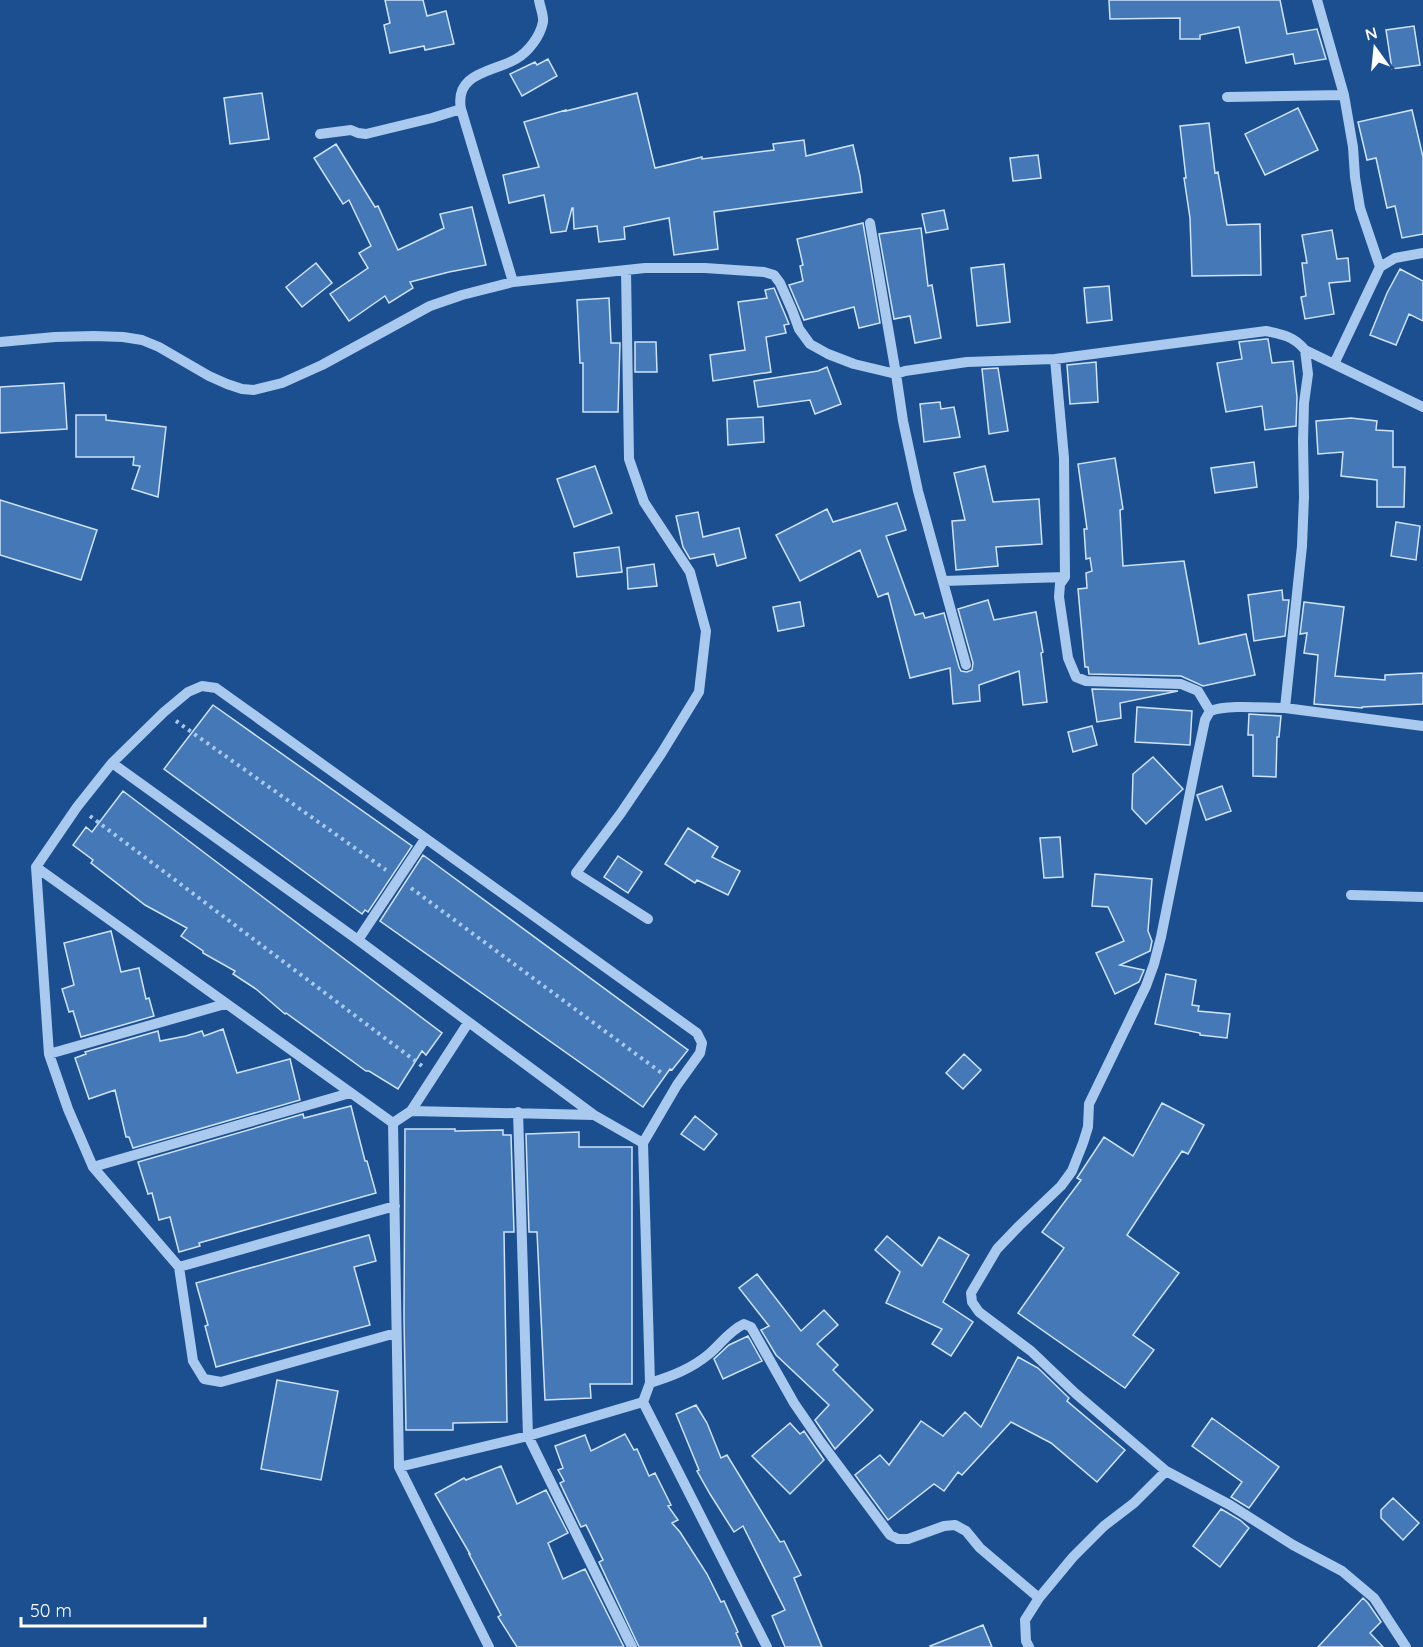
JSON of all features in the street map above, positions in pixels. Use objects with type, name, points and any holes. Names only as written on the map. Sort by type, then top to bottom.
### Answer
[{"type":"street","points":[[513,282],[459,99],[463,88],[474,76],[514,60],[526,52],[538,35],[544,21],[538,0]]},
{"type":"street","points":[[1317,0],[1344,95],[1360,208],[1380,267]]},
{"type":"street","points":[[1227,97],[1344,95]]},
{"type":"street","points":[[320,134],[351,130],[366,134],[461,109]]},
{"type":"street","points":[[870,223],[903,421],[918,491],[966,665]]},
{"type":"street","points":[[1334,364],[1380,267],[1395,258],[1423,253]]},
{"type":"street","points":[[0,342],[94,336],[142,340],[159,347],[209,376],[242,389],[254,390],[282,383],[322,365],[430,306],[462,295],[513,282],[645,268],[705,268],[764,272],[774,275],[799,329],[810,344],[854,364],[896,374],[967,362],[1054,359],[1266,331],[1285,335],[1301,345],[1305,351],[1308,374],[1302,441],[1304,496],[1302,546],[1285,708]]},
{"type":"street","points":[[627,270],[629,459],[644,502],[690,572],[706,631],[699,692],[621,813],[576,873],[648,919]]},
{"type":"street","points":[[1305,351],[1423,407]]},
{"type":"street","points":[[1054,359],[1064,458],[1065,578],[1060,584],[1059,597],[1068,658],[1076,677],[1086,681],[1181,684],[1198,692],[1210,711]]},
{"type":"street","points":[[944,580],[1065,578]]},
{"type":"street","points":[[396,1333],[221,1382],[204,1379],[193,1361],[179,1268],[93,1167],[68,1109],[49,1054],[36,867],[77,807],[111,763],[164,712],[188,692],[202,686],[216,687],[697,1033],[702,1042],[700,1053],[677,1085],[643,1143],[650,1383],[643,1402],[767,1647]]},
{"type":"street","points":[[1406,1647],[1374,1598],[1342,1571],[1293,1545],[1230,1505],[1166,1471],[1089,1406],[1031,1351],[979,1312],[972,1302],[971,1293],[997,1249],[1061,1186],[1072,1172],[1088,1127],[1089,1104],[1115,1054],[1154,964],[1205,720],[1210,711],[1216,708],[1285,708],[1423,726]]},
{"type":"street","points":[[111,763],[358,940],[594,1114],[643,1143]]},
{"type":"street","points":[[358,940],[425,839]]},
{"type":"street","points":[[36,867],[393,1123]]},
{"type":"street","points":[[1351,895],[1423,897]]},
{"type":"street","points":[[49,1054],[225,1004]]},
{"type":"street","points":[[393,1123],[411,1111],[468,1023]]},
{"type":"street","points":[[93,1167],[350,1093]]},
{"type":"street","points":[[411,1111],[594,1114]]},
{"type":"street","points":[[518,1112],[528,1436],[632,1647]]},
{"type":"street","points":[[393,1123],[399,1467],[489,1647]]},
{"type":"street","points":[[179,1268],[395,1206]]},
{"type":"street","points":[[650,1383],[693,1366],[710,1354],[734,1329],[744,1324],[751,1327],[794,1403],[890,1535],[898,1539],[908,1539],[944,1526],[955,1525],[966,1531],[980,1548],[1039,1598]]},
{"type":"street","points":[[399,1467],[528,1436],[643,1402]]},
{"type":"street","points":[[1029,1647],[1026,1641],[1025,1620],[1039,1598],[1073,1557],[1104,1526],[1134,1503],[1166,1471]]},
{"type":"path","points":[[164,712],[398,879],[677,1085]]},
{"type":"path","points":[[77,807],[435,1076]]},
{"type":"building","points":[[385,0],[423,0],[427,16],[446,11],[454,44],[425,50],[424,46],[390,53],[384,25],[390,23]]},
{"type":"building","points":[[1109,0],[1280,0],[1287,34],[1317,29],[1326,59],[1295,64],[1293,54],[1246,63],[1239,27],[1200,35],[1200,39],[1180,39],[1180,18],[1110,19]]},
{"type":"building","points":[[1414,26],[1420,65],[1392,69],[1386,30]]},
{"type":"building","points":[[548,59],[557,76],[522,96],[510,74],[535,62],[537,65]]},
{"type":"building","points":[[262,93],[269,139],[230,144],[224,98]]},
{"type":"building","points":[[637,93],[655,168],[702,157],[702,159],[774,150],[773,144],[804,140],[806,156],[853,145],[862,192],[714,212],[718,249],[674,255],[669,218],[624,227],[625,239],[599,242],[597,226],[574,229],[573,208],[566,231],[551,233],[544,195],[509,203],[503,175],[539,167],[524,122]]},
{"type":"building","points":[[1298,108],[1318,150],[1265,175],[1245,134]]},
{"type":"building","points":[[1412,110],[1423,157],[1423,234],[1402,238],[1395,206],[1387,208],[1376,158],[1367,160],[1358,122]]},
{"type":"building","points":[[1209,123],[1215,173],[1218,172],[1227,225],[1260,224],[1261,275],[1192,276],[1190,218],[1180,126]]},
{"type":"building","points":[[336,144],[375,207],[378,206],[398,250],[444,228],[440,214],[472,207],[486,265],[410,282],[413,288],[389,303],[385,296],[349,321],[330,294],[368,268],[359,253],[371,246],[349,200],[343,204],[314,158]]},
{"type":"building","points":[[1038,155],[1041,178],[1013,181],[1010,158]]},
{"type":"building","points":[[944,210],[948,229],[926,233],[922,214]]},
{"type":"building","points":[[863,223],[880,323],[859,328],[854,307],[804,320],[789,285],[803,281],[800,266],[803,265],[797,239]]},
{"type":"building","points":[[921,228],[928,286],[932,285],[941,338],[915,343],[910,316],[894,319],[879,234]]},
{"type":"building","points":[[1332,230],[1337,259],[1348,258],[1350,281],[1329,283],[1334,314],[1305,319],[1301,297],[1306,296],[1302,263],[1307,263],[1302,235]]},
{"type":"building","points":[[316,263],[332,283],[302,307],[286,287]]},
{"type":"building","points":[[1004,264],[1010,322],[977,326],[971,268]]},
{"type":"building","points":[[1400,269],[1423,281],[1423,321],[1409,314],[1396,345],[1370,335],[1387,293]]},
{"type":"building","points":[[1109,286],[1112,320],[1087,323],[1084,288]]},
{"type":"building","points":[[774,288],[789,324],[784,325],[786,333],[766,337],[771,372],[713,381],[710,355],[745,350],[738,302],[767,298],[765,290]]},
{"type":"building","points":[[609,298],[611,343],[620,343],[618,412],[583,412],[583,363],[580,363],[577,300]]},
{"type":"building","points":[[1268,339],[1272,363],[1293,361],[1297,397],[1296,426],[1265,430],[1262,406],[1226,412],[1217,363],[1242,359],[1239,342]]},
{"type":"building","points":[[635,342],[656,342],[657,372],[635,372]]},
{"type":"building","points":[[1096,362],[1098,402],[1070,404],[1067,365]]},
{"type":"building","points":[[827,367],[841,404],[815,414],[810,400],[758,407],[754,381],[818,371]]},
{"type":"building","points":[[998,368],[1008,431],[989,434],[982,369]]},
{"type":"building","points":[[64,383],[67,429],[0,433],[0,387]]},
{"type":"building","points":[[940,402],[941,409],[954,407],[960,437],[924,442],[920,404]]},
{"type":"building","points":[[76,415],[106,415],[106,420],[166,427],[158,497],[132,489],[140,466],[133,465],[134,457],[76,457]]},
{"type":"building","points":[[763,417],[764,442],[728,445],[727,419]]},
{"type":"building","points":[[1351,418],[1377,421],[1376,430],[1393,431],[1393,467],[1405,467],[1404,507],[1377,507],[1377,480],[1341,476],[1343,452],[1318,454],[1316,421]]},
{"type":"building","points":[[1115,458],[1123,509],[1120,510],[1123,566],[1184,561],[1199,644],[1246,634],[1255,675],[1203,686],[1181,676],[1089,674],[1088,667],[1085,667],[1078,589],[1087,588],[1086,573],[1092,571],[1090,558],[1086,559],[1084,529],[1087,529],[1078,464]]},
{"type":"building","points":[[1254,462],[1257,487],[1215,493],[1211,468]]},
{"type":"building","points":[[595,466],[612,513],[574,527],[557,479]]},
{"type":"building","points":[[985,466],[993,502],[1039,499],[1042,544],[996,547],[998,566],[956,570],[952,521],[965,520],[954,473]]},
{"type":"building","points":[[0,500],[97,530],[81,580],[0,555]]},
{"type":"building","points":[[897,503],[906,530],[886,536],[915,615],[923,613],[925,618],[944,613],[959,667],[961,671],[967,672],[972,670],[973,663],[958,609],[988,600],[994,620],[1036,612],[1043,652],[1041,653],[1047,702],[1023,705],[1019,671],[979,685],[980,701],[953,704],[950,668],[910,678],[888,593],[878,597],[860,550],[800,581],[776,535],[827,509],[833,522]]},
{"type":"building","points":[[698,512],[703,537],[739,528],[746,558],[717,566],[714,554],[690,559],[683,547],[676,516]]},
{"type":"building","points":[[1396,522],[1420,526],[1416,560],[1391,556]]},
{"type":"building","points":[[619,547],[622,572],[577,577],[574,553]]},
{"type":"building","points":[[654,564],[657,586],[628,589],[627,568]]},
{"type":"building","points":[[1282,590],[1283,600],[1289,600],[1285,636],[1254,641],[1248,595]]},
{"type":"building","points":[[800,602],[804,626],[778,631],[773,607]]},
{"type":"building","points":[[1304,602],[1344,607],[1335,676],[1385,680],[1385,675],[1423,673],[1423,704],[1362,708],[1314,704],[1318,655],[1304,653],[1307,633],[1300,634]]},
{"type":"building","points":[[1092,689],[1178,691],[1120,703],[1121,718],[1097,722]]},
{"type":"building","points":[[213,705],[412,846],[368,912],[365,910],[362,914],[164,769]]},
{"type":"building","points":[[1137,707],[1192,711],[1190,745],[1135,742]]},
{"type":"building","points":[[1249,714],[1281,716],[1279,737],[1277,737],[1276,777],[1253,776],[1253,735],[1248,735]]},
{"type":"building","points":[[1092,726],[1097,745],[1073,752],[1068,732]]},
{"type":"building","points":[[1153,757],[1183,789],[1146,824],[1132,809],[1133,774]]},
{"type":"building","points":[[1222,786],[1231,811],[1206,820],[1197,795]]},
{"type":"building","points":[[123,791],[442,1033],[426,1055],[422,1051],[398,1089],[366,1071],[285,1014],[256,989],[233,974],[235,971],[203,953],[181,936],[187,928],[145,905],[91,863],[93,860],[73,845],[86,827],[92,832]]},
{"type":"building","points":[[688,828],[718,847],[712,857],[740,871],[728,895],[697,880],[695,883],[665,864]]},
{"type":"building","points":[[1060,837],[1063,877],[1044,878],[1040,838]]},
{"type":"building","points":[[423,855],[688,1050],[672,1070],[670,1069],[643,1107],[380,921]]},
{"type":"building","points":[[618,856],[642,872],[628,893],[604,877]]},
{"type":"building","points":[[1095,874],[1152,879],[1148,931],[1152,941],[1150,951],[1120,965],[1144,970],[1139,982],[1115,994],[1096,953],[1124,941],[1108,907],[1092,906]]},
{"type":"building","points":[[111,931],[121,972],[139,968],[146,999],[149,998],[154,1016],[81,1037],[73,1011],[69,1012],[62,989],[74,985],[64,943]]},
{"type":"building","points":[[1166,974],[1196,980],[1192,1005],[1199,1006],[1198,1011],[1230,1014],[1227,1038],[1200,1035],[1200,1033],[1155,1024]]},
{"type":"building","points":[[223,1029],[237,1073],[290,1059],[300,1100],[133,1148],[129,1137],[126,1137],[115,1090],[89,1099],[75,1058],[86,1054],[85,1052],[158,1031],[160,1041],[202,1031],[204,1036]]},
{"type":"building","points":[[964,1054],[981,1070],[963,1089],[946,1073]]},
{"type":"building","points":[[1162,1103],[1204,1125],[1188,1154],[1182,1151],[1127,1235],[1179,1273],[1133,1335],[1154,1350],[1125,1388],[1018,1313],[1064,1248],[1042,1232],[1081,1180],[1077,1178],[1104,1137],[1133,1156]]},
{"type":"building","points":[[351,1106],[376,1193],[199,1243],[200,1246],[179,1252],[170,1217],[159,1220],[152,1193],[148,1194],[138,1162],[303,1114],[304,1118]]},
{"type":"building","points":[[695,1116],[717,1134],[704,1150],[681,1134]]},
{"type":"building","points":[[405,1129],[503,1130],[503,1135],[511,1135],[514,1232],[504,1232],[507,1422],[453,1423],[453,1430],[406,1430]]},
{"type":"building","points":[[579,1132],[579,1147],[632,1147],[632,1384],[590,1384],[591,1398],[545,1400],[537,1232],[529,1232],[526,1134]]},
{"type":"building","points":[[369,1235],[376,1261],[354,1267],[370,1325],[216,1367],[205,1326],[208,1325],[196,1283]]},
{"type":"building","points":[[887,1236],[922,1266],[939,1237],[969,1255],[943,1302],[973,1322],[951,1356],[932,1344],[942,1329],[886,1303],[900,1272],[875,1250]]},
{"type":"building","points":[[757,1274],[801,1331],[824,1310],[838,1325],[817,1344],[838,1365],[833,1370],[873,1410],[835,1449],[815,1420],[829,1405],[776,1355],[761,1330],[769,1326],[739,1288]]},
{"type":"building","points":[[748,1336],[762,1361],[723,1379],[714,1359],[729,1345]]},
{"type":"building","points":[[1018,1357],[1038,1368],[1069,1398],[1067,1401],[1125,1450],[1097,1482],[1051,1443],[1011,1422],[962,1475],[958,1472],[944,1491],[934,1484],[888,1520],[855,1475],[880,1455],[889,1465],[921,1421],[943,1436],[965,1412],[981,1427]]},
{"type":"building","points":[[277,1380],[338,1391],[321,1480],[261,1469]]},
{"type":"building","points":[[696,1405],[707,1423],[721,1458],[727,1455],[780,1542],[784,1541],[801,1575],[794,1578],[822,1647],[785,1647],[772,1616],[785,1610],[743,1526],[734,1532],[697,1471],[699,1470],[676,1414]]},
{"type":"building","points":[[1212,1418],[1279,1467],[1249,1508],[1231,1497],[1242,1482],[1192,1446]]},
{"type":"building","points":[[790,1423],[800,1434],[804,1431],[824,1460],[790,1494],[752,1456]]},
{"type":"building","points":[[625,1434],[634,1450],[637,1449],[649,1476],[655,1473],[671,1505],[668,1506],[678,1520],[672,1523],[707,1574],[721,1602],[724,1601],[742,1647],[639,1647],[599,1562],[603,1560],[586,1525],[581,1527],[560,1483],[564,1481],[558,1470],[563,1468],[555,1446],[585,1435],[591,1451]]},
{"type":"building","points":[[501,1466],[517,1504],[546,1490],[568,1533],[548,1543],[563,1579],[585,1569],[624,1647],[517,1647],[498,1617],[501,1615],[470,1554],[435,1494],[464,1478],[466,1480]]},
{"type":"building","points":[[1393,1498],[1419,1523],[1403,1540],[1381,1518],[1381,1510]]},
{"type":"building","points":[[1221,1509],[1249,1528],[1220,1567],[1193,1546]]},
{"type":"building","points":[[1363,1598],[1381,1622],[1370,1633],[1383,1647],[1318,1647]]},
{"type":"building","points":[[983,1625],[992,1647],[930,1646]]}]
